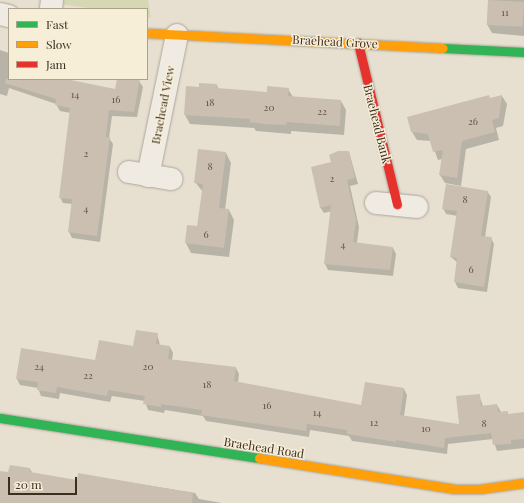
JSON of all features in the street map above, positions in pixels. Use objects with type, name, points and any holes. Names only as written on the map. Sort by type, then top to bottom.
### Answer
[{"type":"street","name":"Braehead Grove","points":[[148,33],[524,52]]},
{"type":"street","name":"Braehead View","points":[[171,179],[139,174],[177,35]]},
{"type":"street","name":"Braehead Bank","points":[[358,43],[397,204]]},
{"type":"street","name":"Braehead Road","points":[[0,418],[455,489],[524,482]]},
{"type":"green space","points":[[60,0],[148,0],[151,18],[148,17],[148,8],[88,8],[60,4]]},
{"type":"building","points":[[488,0],[524,2],[523,27],[487,25]]},
{"type":"building","points":[[6,79],[71,80],[115,89],[117,80],[140,80],[134,112],[109,110],[106,137],[110,137],[97,236],[68,232],[72,199],[59,198],[70,108],[55,105],[56,99],[5,83]]},
{"type":"building","points":[[199,83],[217,84],[217,88],[267,92],[267,86],[289,88],[288,96],[341,100],[340,126],[286,122],[286,125],[264,124],[250,122],[250,119],[184,115],[186,86],[199,87]]},
{"type":"building","points":[[489,95],[490,98],[502,95],[499,118],[492,120],[495,132],[462,141],[457,178],[439,175],[443,150],[433,152],[428,134],[411,132],[407,117]]},
{"type":"building","points":[[198,149],[226,152],[219,208],[229,209],[224,248],[185,243],[187,225],[197,226],[203,184],[194,183]]},
{"type":"building","points":[[338,151],[349,151],[355,178],[347,180],[356,220],[353,242],[393,247],[390,270],[324,264],[331,205],[320,208],[311,167],[331,162],[329,155]]},
{"type":"building","points":[[446,184],[488,191],[481,236],[492,237],[484,287],[454,282],[457,258],[450,257],[457,211],[442,209]]},
{"type":"building","points":[[136,330],[158,333],[156,344],[170,346],[168,359],[236,367],[234,381],[361,405],[365,382],[404,388],[400,415],[459,424],[456,396],[480,394],[481,406],[497,404],[498,412],[508,411],[508,414],[524,412],[524,439],[511,440],[511,444],[493,445],[491,433],[445,438],[444,448],[347,434],[347,430],[307,424],[306,431],[201,415],[202,410],[161,404],[161,407],[143,404],[145,396],[108,390],[107,396],[57,387],[56,393],[37,390],[38,382],[16,379],[21,348],[95,360],[99,340],[133,346]]},
{"type":"building","points":[[10,465],[30,468],[30,472],[77,480],[78,473],[193,493],[192,503],[0,503],[0,471],[8,472]]},
{"type":"traffic: fast","points":[[443,48],[524,52]]},
{"type":"traffic: fast","points":[[0,418],[259,458]]},
{"type":"traffic: slow","points":[[148,33],[443,48]]},
{"type":"traffic: slow","points":[[259,458],[455,489],[480,489],[524,483]]},
{"type":"traffic: jam","points":[[358,43],[397,204]]}]
